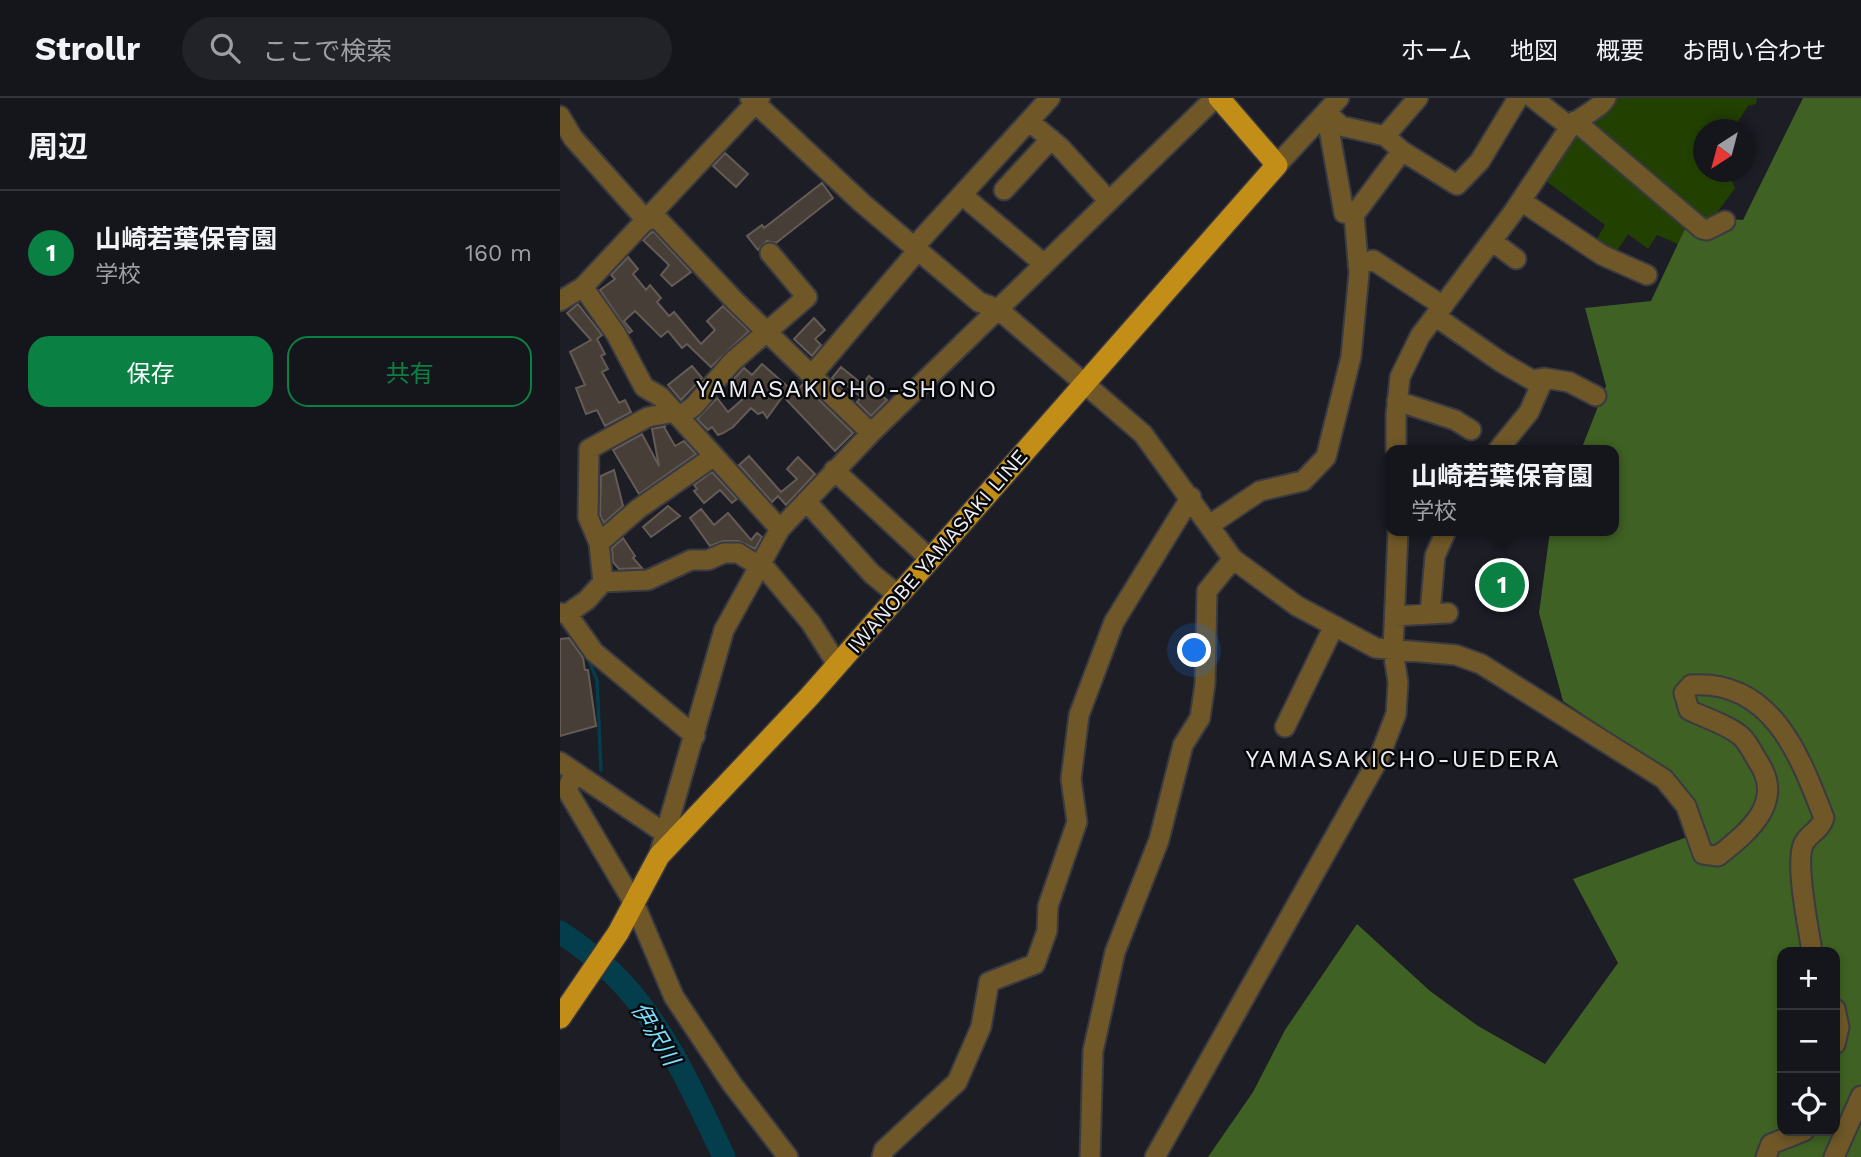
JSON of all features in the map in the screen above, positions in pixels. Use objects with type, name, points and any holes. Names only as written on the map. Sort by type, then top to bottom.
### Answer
[{"type":"main road","points":[[1217,98],[1278,165]]},
{"type":"main road","name":"IWANOBE YAMASAKI LINE","points":[[565,1006],[618,933],[659,856],[837,664],[1278,165]]},
{"type":"street","points":[[812,375],[962,195],[1050,98]]},
{"type":"street","points":[[659,856],[724,630],[780,528],[871,433],[1217,98]]},
{"type":"street","points":[[1385,136],[1418,98]]},
{"type":"street","points":[[1333,105],[1341,126],[1385,136],[1402,152],[1457,185],[1480,161],[1518,98]]},
{"type":"street","points":[[1533,98],[1572,124],[1702,229],[1707,230],[1725,221]]},
{"type":"street","points":[[1396,445],[1400,377],[1420,336],[1521,201],[1572,124],[1602,104],[1606,98]]},
{"type":"street","points":[[560,301],[583,287],[650,217],[755,99],[862,203],[979,302],[998,309],[1143,434],[1211,524],[1233,559],[1297,606],[1333,628],[1376,648],[1456,655],[1481,664],[1664,779],[1686,806],[1703,854],[1718,856],[1743,836],[1765,811],[1770,787],[1762,766],[1742,737],[1689,710],[1684,693],[1691,685],[1714,683],[1736,689],[1765,709],[1800,757],[1824,818],[1821,828],[1804,843],[1801,863],[1811,947]]},
{"type":"street","points":[[1278,165],[1333,105]]},
{"type":"street","points":[[1333,105],[1344,213],[1354,215]]},
{"type":"street","points":[[560,116],[573,138],[650,217],[871,433]]},
{"type":"street","points":[[1030,122],[1051,139],[1109,201]]},
{"type":"street","points":[[1004,190],[1051,139]]},
{"type":"street","points":[[1211,524],[1260,491],[1303,481],[1326,457],[1351,357],[1358,265],[1354,215],[1402,152]]},
{"type":"street","points":[[962,195],[1044,264]]},
{"type":"street","points":[[1521,201],[1602,255],[1647,275]]},
{"type":"street","points":[[1492,241],[1516,259]]},
{"type":"street","points":[[603,582],[599,543],[588,517],[589,449],[648,417],[677,414],[694,406],[715,379],[807,297],[771,253]]},
{"type":"street","points":[[1358,265],[1373,260],[1521,374],[1532,380],[1544,378],[1569,382],[1596,396]]},
{"type":"street","points":[[583,287],[616,334],[644,387],[661,397],[780,528]]},
{"type":"street","points":[[1505,445],[1529,412],[1544,378]]},
{"type":"street","points":[[1397,401],[1455,420],[1471,430]]},
{"type":"street","points":[[599,543],[638,509],[713,457]]},
{"type":"street","points":[[834,470],[929,559]]},
{"type":"street","points":[[882,1157],[884,1150],[957,1082],[981,1027],[989,982],[1035,964],[1047,931],[1048,906],[1077,822],[1071,779],[1079,715],[1114,622],[1191,497]]},
{"type":"street","points":[[806,501],[872,574],[898,595]]},
{"type":"street","points":[[1155,1157],[1379,758],[1396,714],[1398,682],[1393,651],[1398,536]]},
{"type":"street","points":[[1395,616],[1439,613],[1435,556],[1444,536]]},
{"type":"street","points":[[695,736],[594,652],[564,614],[587,600],[603,582],[648,580],[691,560],[708,560],[724,553],[738,553],[760,564],[811,623],[837,664]]},
{"type":"street","points":[[1090,1157],[1093,1051],[1115,952],[1159,840],[1183,745],[1200,718],[1205,684],[1207,591],[1233,559]]},
{"type":"street","points":[[1285,727],[1333,628]]},
{"type":"street","points":[[567,768],[666,834]]},
{"type":"street","points":[[567,768],[567,790],[635,905],[674,997],[732,1084],[788,1157]]},
{"type":"street","points":[[1835,1157],[1861,1096]]},
{"type":"street","points":[[1766,1157],[1771,1144],[1791,1136]]},
{"type":"green space","points":[[1610,98],[1757,98],[1756,104],[1748,106],[1740,119],[1693,119],[1693,182],[1732,182],[1735,188],[1713,218],[1691,216],[1678,244],[1657,235],[1648,249],[1628,234],[1615,254],[1595,242],[1605,225],[1542,178],[1582,119],[1591,125]]},
{"type":"green space","points":[[1803,98],[1861,98],[1861,1157],[1208,1157],[1253,1092],[1285,1030],[1357,924],[1430,991],[1478,1026],[1545,1064],[1618,963],[1573,879],[1687,837],[1678,778],[1563,701],[1539,613],[1549,536],[1619,536],[1619,445],[1583,445],[1606,386],[1585,308],[1651,301],[1691,216],[1743,220]]},
{"type":"building","points":[[725,153],[748,174],[736,187],[713,166]]},
{"type":"building","points":[[822,183],[833,198],[776,243],[767,241],[758,250],[747,236],[762,225],[764,228]]},
{"type":"building","points":[[653,231],[691,272],[672,286],[661,275],[669,265],[643,240]]},
{"type":"building","points":[[628,257],[638,269],[633,274],[646,290],[650,285],[661,298],[657,302],[669,316],[674,312],[701,344],[715,330],[707,321],[723,306],[749,331],[711,367],[687,344],[682,348],[668,331],[661,337],[635,311],[624,321],[632,331],[629,333],[600,290],[615,279],[611,275]]},
{"type":"building","points":[[578,304],[602,335],[597,339],[605,354],[601,356],[608,369],[602,372],[619,403],[625,400],[631,412],[605,426],[597,410],[586,414],[576,388],[585,385],[570,352],[591,340],[567,313]]},
{"type":"building","points":[[814,318],[825,330],[815,339],[821,345],[812,356],[794,339]]},
{"type":"building","points":[[762,364],[795,393],[803,384],[853,433],[835,451],[783,396],[767,418],[763,412],[758,414],[751,408],[733,427],[723,433],[718,435],[712,427],[708,430],[697,419],[717,398],[728,412],[744,398],[729,384],[744,368],[752,375]]},
{"type":"building","points":[[692,366],[702,378],[681,400],[668,385]]},
{"type":"building","points":[[841,367],[862,384],[869,376],[882,387],[878,392],[887,400],[871,416],[857,402],[861,397],[845,384],[842,388],[832,378]]},
{"type":"building","points":[[666,426],[664,427],[675,446],[684,441],[696,454],[639,494],[613,450],[642,434],[659,466],[652,429]]},
{"type":"building","points":[[749,456],[781,492],[797,479],[787,469],[798,457],[815,474],[786,505],[778,496],[772,502],[739,465]]},
{"type":"building","points":[[614,470],[623,506],[604,523],[600,515],[601,476]]},
{"type":"building","points":[[712,472],[737,499],[732,503],[720,490],[704,503],[694,491],[697,489],[694,485]]},
{"type":"building","points":[[668,506],[680,516],[651,537],[643,527]]},
{"type":"building","points":[[701,509],[714,525],[728,513],[751,540],[757,533],[762,537],[755,549],[738,541],[723,541],[710,546],[690,518]]},
{"type":"building","points":[[623,538],[635,556],[633,558],[642,568],[619,569],[613,562],[612,548]]},
{"type":"building","points":[[569,638],[583,658],[585,670],[588,670],[596,726],[560,736],[560,639]]},
{"type":"waterway","points":[[587,656],[597,680],[601,770]]},
{"type":"waterway","name":"伊沢川","points":[[560,932],[609,970],[654,1023],[680,1067],[724,1157]]},
{"type":"place","name":"山崎若葉保育園","points":[[1502,585]]},
{"type":"district","name":"YAMASAKICHO-SHONO","points":[[847,389]]},
{"type":"district","name":"YAMASAKICHO-UEDERA","points":[[1403,759]]}]
